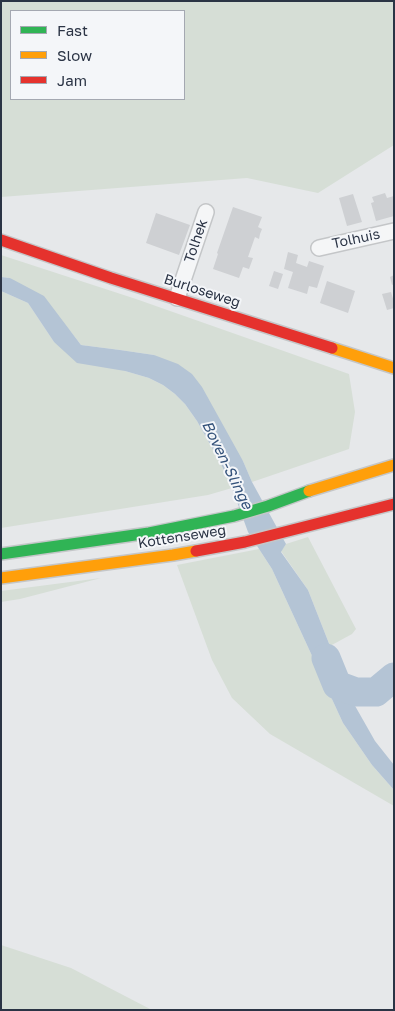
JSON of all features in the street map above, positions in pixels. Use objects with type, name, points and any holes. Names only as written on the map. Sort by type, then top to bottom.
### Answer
[{"type":"street","name":"Tolhek","points":[[176,298],[206,212]]},
{"type":"street","name":"Tolhuis","points":[[319,248],[394,231]]},
{"type":"street","name":"Burloseweg","points":[[1,240],[112,278],[394,368]]},
{"type":"street","name":"Kottenseweg","points":[[1,554],[149,533],[234,516],[394,465]]},
{"type":"street","name":"Kottenseweg","points":[[268,506],[310,500],[347,491]]},
{"type":"street","name":"Kottenseweg","points":[[1,578],[173,555],[246,542],[394,504]]},
{"type":"shaded area","points":[[1,1],[394,1],[394,145],[318,193],[247,178],[1,197]]},
{"type":"shaded area","points":[[1,255],[136,299],[349,374],[355,412],[349,449],[252,482],[243,461],[154,355],[81,345],[71,332],[10,278],[1,277]]},
{"type":"shaded area","points":[[1,291],[28,303],[54,342],[125,371],[149,378],[175,394],[197,421],[232,488],[208,495],[1,528]]},
{"type":"shaded area","points":[[308,537],[356,629],[352,634],[330,646],[308,590],[281,551],[286,544]]},
{"type":"shaded area","points":[[259,549],[272,569],[343,723],[372,765],[394,790],[394,806],[270,734],[232,698],[212,660],[177,565]]},
{"type":"shaded area","points":[[101,578],[20,599],[1,602],[1,591]]},
{"type":"shaded area","points":[[1,945],[71,968],[152,1010],[1,1010]]},
{"type":"water","points":[[1,277],[10,278],[44,296],[81,345],[154,355],[178,364],[192,374],[202,387],[286,544],[281,552],[308,590],[350,697],[375,741],[394,765],[394,790],[372,765],[343,723],[272,569],[248,532],[221,464],[197,421],[185,404],[163,385],[149,378],[125,371],[77,363],[54,342],[28,303],[1,291]]},
{"type":"building","points":[[385,193],[387,198],[394,196],[394,216],[376,221],[371,203],[374,202],[372,197]]},
{"type":"building","points":[[353,194],[362,222],[347,226],[339,198]]},
{"type":"building","points":[[233,207],[262,217],[258,227],[262,229],[259,239],[255,237],[248,257],[253,258],[249,269],[243,267],[239,278],[213,269]]},
{"type":"building","points":[[156,213],[190,225],[179,255],[146,243]]},
{"type":"building","points":[[288,252],[298,255],[296,263],[307,267],[309,261],[324,266],[317,288],[309,286],[307,294],[288,288],[293,272],[284,269]]},
{"type":"building","points":[[274,271],[283,274],[278,289],[269,286]]},
{"type":"building","points":[[394,275],[394,284],[392,285],[390,277]]},
{"type":"building","points":[[327,281],[355,291],[348,313],[320,303]]},
{"type":"building","points":[[391,292],[394,308],[387,310],[382,294]]},
{"type":"waterway","name":"Boven-Slinge","points":[[326,658],[337,685],[356,692],[376,692],[394,677]]},
{"type":"traffic: fast","points":[[1,554],[149,533],[234,516],[309,491]]},
{"type":"traffic: slow","points":[[332,348],[394,368]]},
{"type":"traffic: slow","points":[[309,491],[394,465]]},
{"type":"traffic: slow","points":[[1,578],[196,551]]},
{"type":"traffic: jam","points":[[1,240],[111,278],[332,348]]},
{"type":"traffic: jam","points":[[196,551],[245,542],[394,504]]}]
